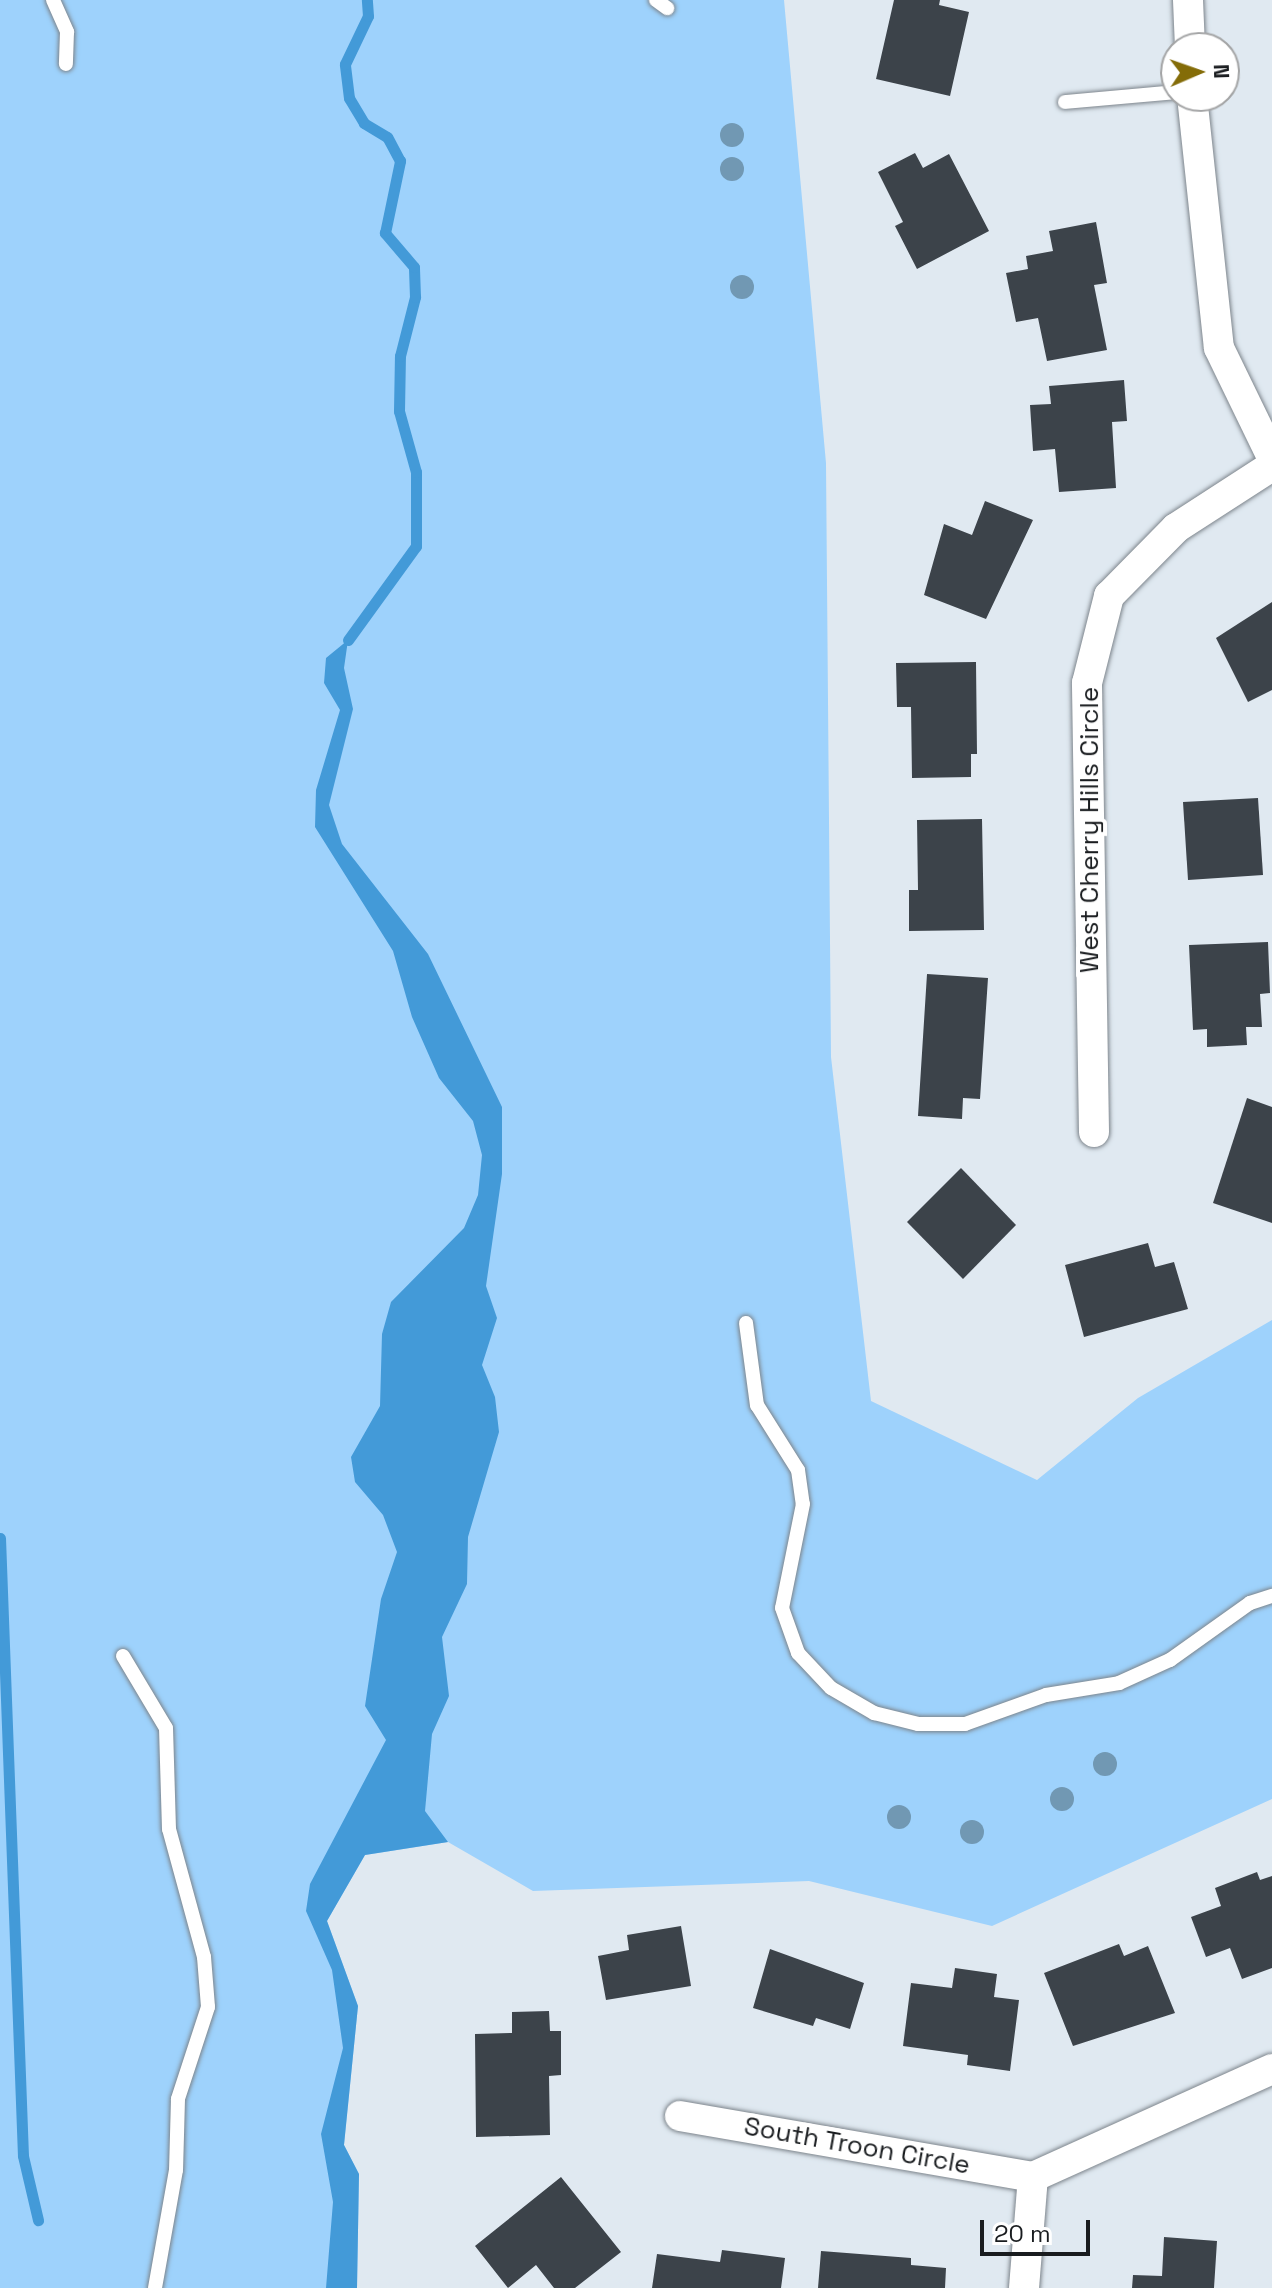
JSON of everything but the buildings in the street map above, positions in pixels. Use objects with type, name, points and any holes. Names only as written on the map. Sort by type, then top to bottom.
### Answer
[{"type":"street","points":[[1188,0],[1189,32]]},
{"type":"street","points":[[1194,112],[1219,348],[1272,457]]},
{"type":"street","name":"West Cherry Hills Circle","points":[[1094,1132],[1087,683],[1109,596],[1176,528],[1272,466]]},
{"type":"street","points":[[1024,2288],[1033,2177],[1272,2069]]},
{"type":"street","name":"South Troon Circle","points":[[680,2116],[1033,2177]]},
{"type":"lane","points":[[53,0],[67,32],[66,64]]},
{"type":"lane","points":[[1065,102],[1160,93]]},
{"type":"lane","points":[[746,1323],[757,1405],[798,1470],[803,1504],[782,1608],[798,1653],[831,1688],[874,1713],[918,1724],[965,1724],[1046,1695],[1119,1683],[1170,1660],[1250,1603],[1272,1596]]},
{"type":"lane","points":[[123,1656],[166,1728],[169,1829],[204,1957],[208,2007],[178,2099],[176,2170],[155,2288]]},
{"type":"shaded area","points":[[0,0],[784,0],[826,463],[831,1057],[871,1401],[1037,1480],[1138,1398],[1272,1320],[1272,1799],[992,1926],[809,1881],[533,1891],[448,1842],[365,1855],[327,1921],[358,2006],[344,2145],[359,2174],[357,2288],[0,2288]]},
{"type":"shaded area","points":[[348,640],[344,668],[353,709],[329,805],[342,844],[428,954],[502,1107],[502,1174],[486,1286],[497,1318],[482,1365],[495,1397],[499,1432],[468,1537],[467,1584],[442,1637],[449,1696],[432,1734],[425,1811],[448,1842],[365,1855],[327,1921],[358,2006],[344,2145],[359,2174],[357,2288],[326,2288],[333,2202],[321,2134],[343,2048],[332,1970],[306,1911],[310,1884],[386,1740],[365,1706],[381,1599],[397,1552],[383,1515],[355,1482],[351,1457],[380,1406],[382,1334],[391,1302],[464,1228],[478,1195],[482,1155],[473,1121],[439,1078],[412,1017],[393,951],[315,827],[316,790],[340,710],[324,683],[326,658]]},
{"type":"waterway","points":[[348,640],[416,546],[416,472],[399,411],[400,356],[415,297],[414,267],[385,233],[400,161],[387,137],[364,123],[349,98],[345,64],[368,16],[367,0]]},
{"type":"waterway","points":[[0,1538],[23,2156],[38,2220]]}]
